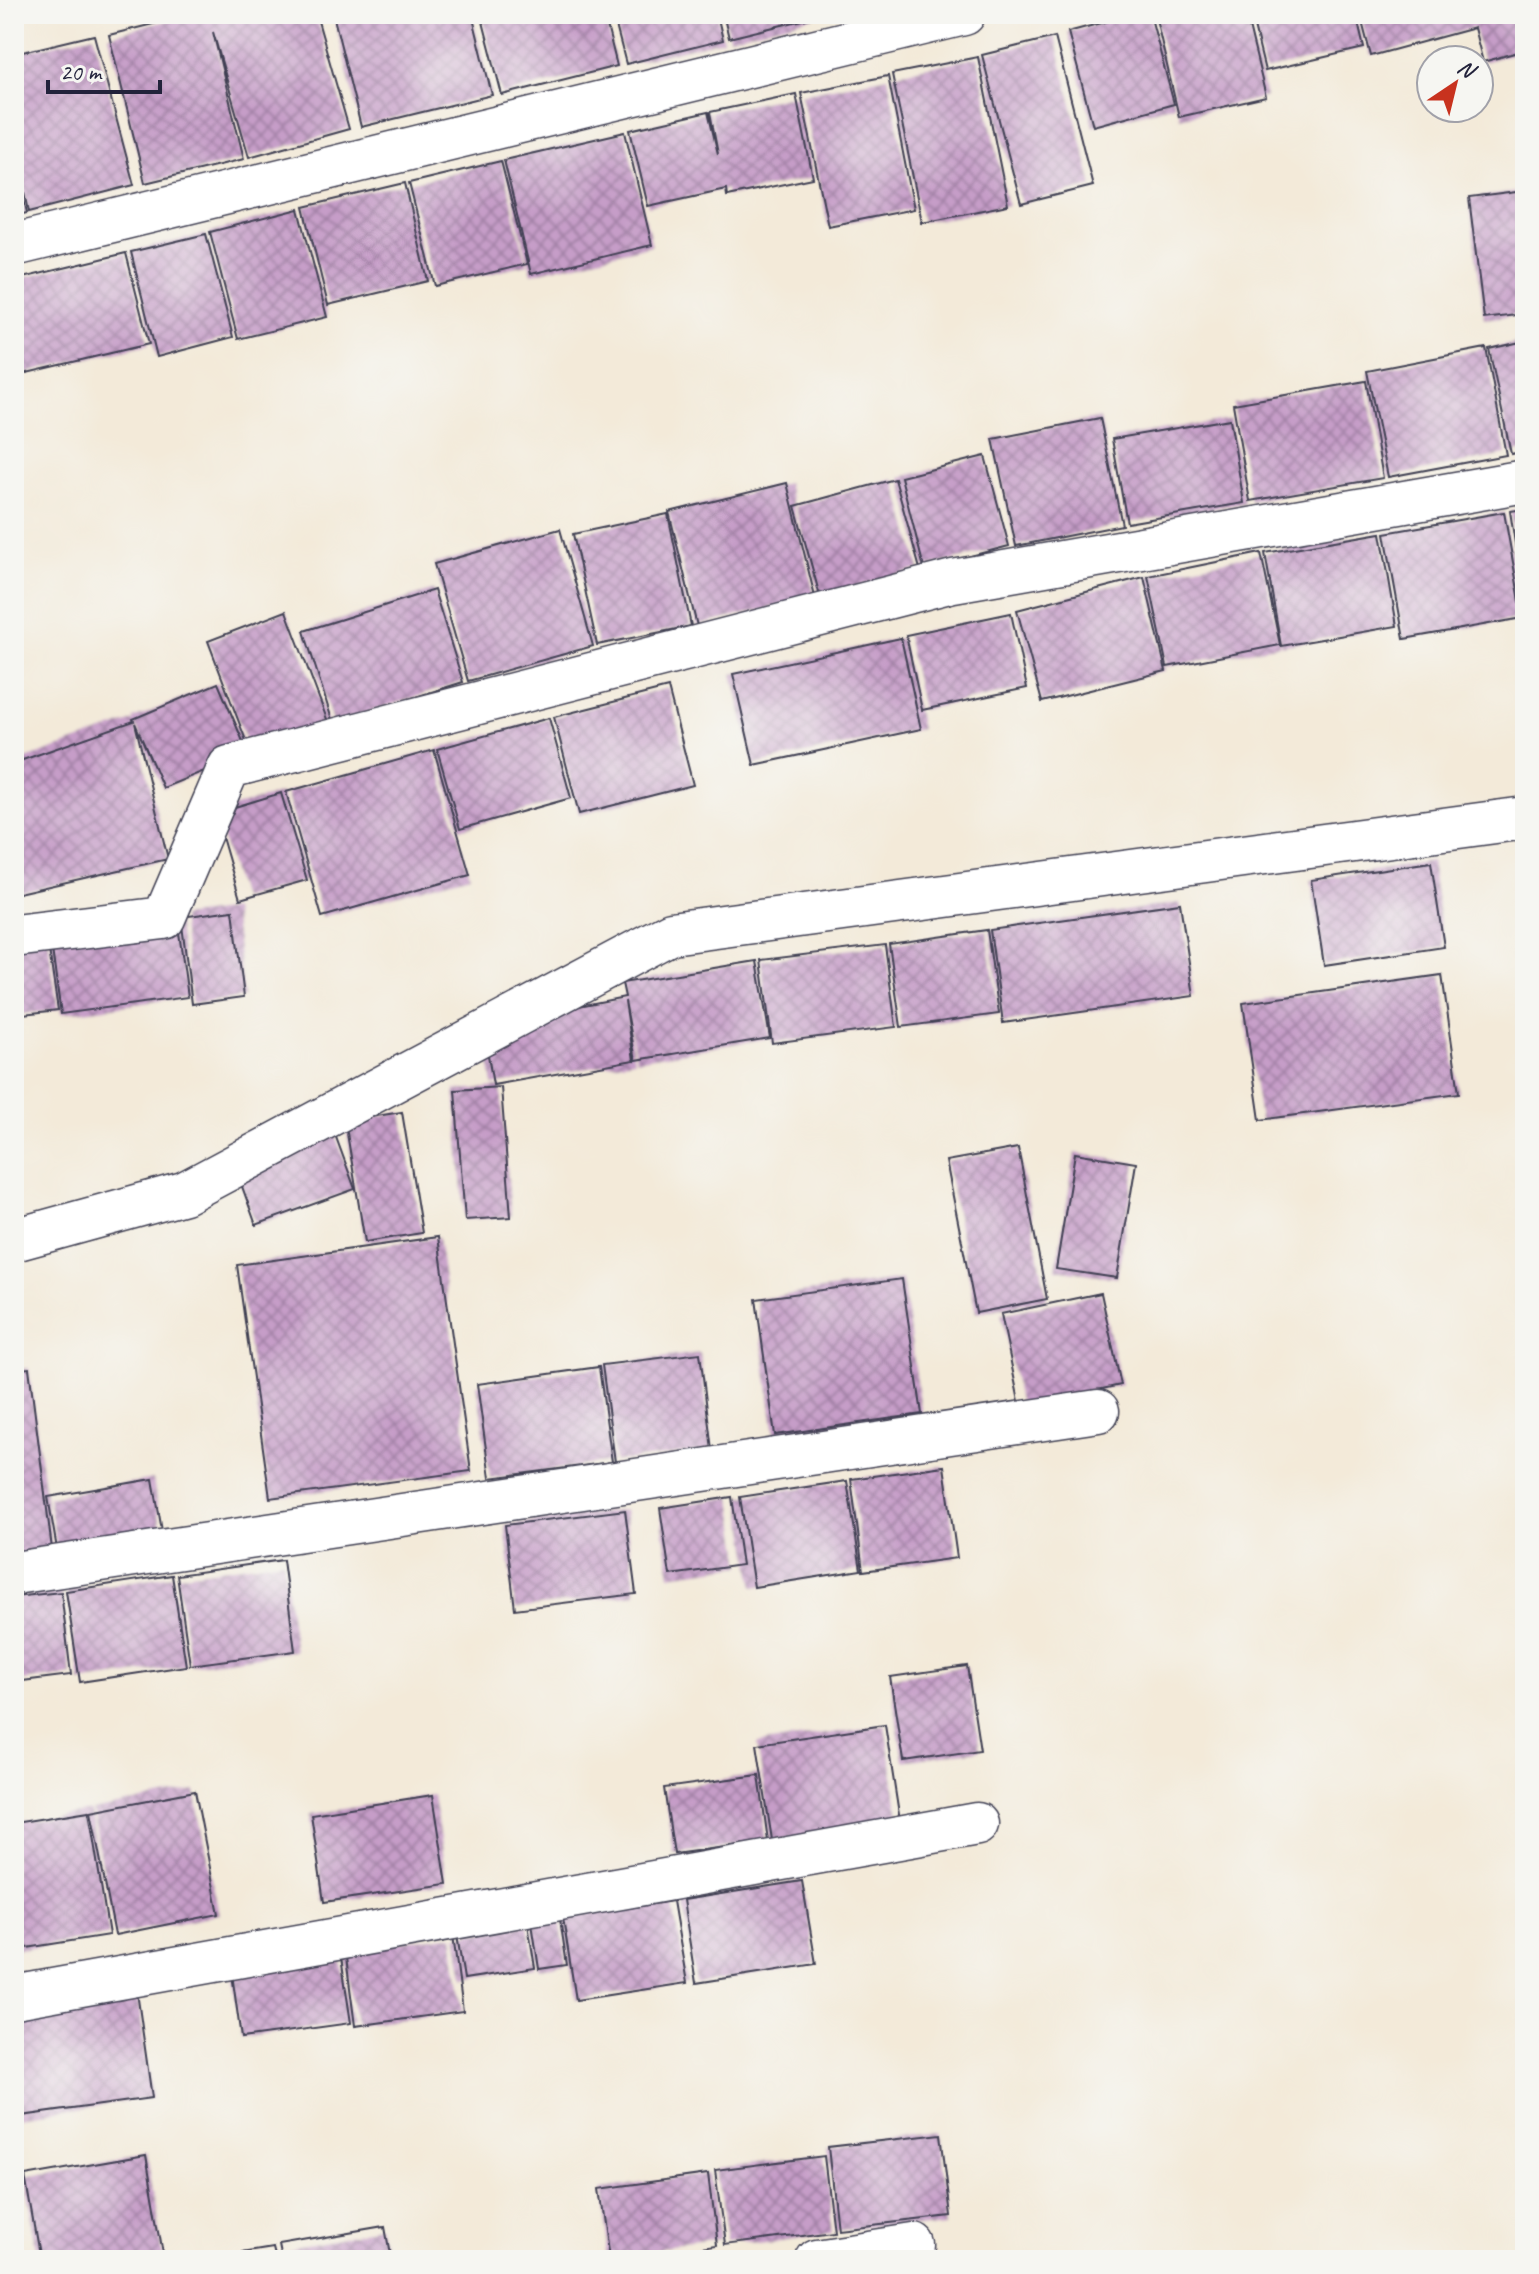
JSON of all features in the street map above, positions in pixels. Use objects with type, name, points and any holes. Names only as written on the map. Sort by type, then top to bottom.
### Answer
[{"type":"street","points":[[14,245],[964,14]]},
{"type":"street","points":[[14,936],[164,918],[229,767],[953,581],[1525,481]]},
{"type":"street","points":[[14,1240],[184,1193],[671,933],[1525,818]]},
{"type":"street","points":[[14,1573],[1098,1411]]},
{"type":"street","points":[[14,1997],[977,1824]]},
{"type":"street","points":[[817,2260],[914,2245]]},
{"type":"building","points":[[193,14],[316,14],[349,129],[249,157],[213,32],[244,159],[145,183],[109,35]]},
{"type":"building","points":[[333,14],[472,14],[492,95],[361,127]]},
{"type":"building","points":[[481,14],[604,14],[617,66],[502,95]]},
{"type":"building","points":[[613,14],[717,14],[723,40],[626,64]]},
{"type":"building","points":[[723,14],[823,14],[823,15],[729,38]]},
{"type":"building","points":[[1135,14],[1150,14],[1174,104],[1093,126],[1068,32]]},
{"type":"building","points":[[1155,14],[1246,14],[1266,97],[1179,117]]},
{"type":"building","points":[[1251,14],[1356,14],[1364,48],[1265,71]]},
{"type":"building","points":[[1360,14],[1525,14],[1525,50],[1495,59],[1495,44],[1478,44],[1474,28],[1371,56]]},
{"type":"building","points":[[94,35],[134,185],[29,212],[14,137],[14,54]]},
{"type":"building","points":[[1055,37],[1093,186],[1021,204],[982,55]]},
{"type":"building","points":[[978,57],[1008,205],[922,222],[892,74]]},
{"type":"building","points":[[888,76],[914,209],[828,226],[801,93]]},
{"type":"building","points":[[796,94],[813,178],[727,196],[726,189],[648,206],[630,130],[708,112],[718,154],[710,112]]},
{"type":"building","points":[[625,132],[652,245],[531,274],[504,160]]},
{"type":"building","points":[[14,161],[27,213],[14,216]]},
{"type":"building","points":[[501,161],[527,264],[435,286],[409,183]]},
{"type":"building","points":[[405,183],[428,281],[328,305],[304,207]]},
{"type":"building","points":[[1525,191],[1525,314],[1484,319],[1469,198]]},
{"type":"building","points":[[299,209],[327,317],[238,339],[210,232]]},
{"type":"building","points":[[206,234],[233,337],[157,357],[131,252]]},
{"type":"building","points":[[126,253],[149,344],[14,376],[14,280]]},
{"type":"building","points":[[1525,341],[1525,451],[1511,454],[1489,349]]},
{"type":"building","points":[[1486,348],[1506,455],[1388,477],[1367,371]]},
{"type":"building","points":[[1366,381],[1383,478],[1250,501],[1233,404]]},
{"type":"building","points":[[1100,418],[1122,525],[1016,546],[993,439]]},
{"type":"building","points":[[1230,419],[1244,503],[1127,523],[1112,439]]},
{"type":"building","points":[[985,456],[1009,546],[924,568],[901,477]]},
{"type":"building","points":[[895,479],[920,569],[820,596],[795,506]]},
{"type":"building","points":[[787,483],[815,597],[697,626],[669,512]]},
{"type":"building","points":[[1525,509],[1525,595],[1523,595],[1510,511]]},
{"type":"building","points":[[1504,512],[1523,618],[1404,639],[1385,533]]},
{"type":"building","points":[[668,514],[691,626],[597,645],[573,534]]},
{"type":"building","points":[[560,529],[593,646],[468,681],[434,564]]},
{"type":"building","points":[[1381,533],[1397,626],[1281,646],[1265,553]]},
{"type":"building","points":[[1261,553],[1280,645],[1167,667],[1148,576]]},
{"type":"building","points":[[1144,577],[1166,671],[1042,702],[1017,610]]},
{"type":"building","points":[[434,590],[463,682],[333,723],[304,631]]},
{"type":"building","points":[[286,611],[328,722],[250,751],[208,641]]},
{"type":"building","points":[[1011,613],[1027,688],[922,710],[906,635]]},
{"type":"building","points":[[901,638],[921,729],[754,765],[733,674]]},
{"type":"building","points":[[218,683],[248,753],[163,788],[135,723],[168,859],[14,894],[14,763],[134,721]]},
{"type":"building","points":[[668,688],[693,785],[579,814],[554,717]]},
{"type":"building","points":[[549,718],[571,798],[460,829],[437,749]]},
{"type":"building","points":[[434,750],[470,875],[322,917],[286,792]]},
{"type":"building","points":[[281,793],[307,880],[240,899],[215,813]]},
{"type":"building","points":[[1431,862],[1444,947],[1324,965],[1311,880]]},
{"type":"building","points":[[1180,903],[1194,996],[1003,1023],[990,930]]},
{"type":"building","points":[[233,910],[244,997],[192,1004],[181,917]]},
{"type":"building","points":[[177,918],[188,997],[61,1014],[50,935]]},
{"type":"building","points":[[987,930],[999,1014],[901,1027],[889,944]]},
{"type":"building","points":[[47,936],[58,1010],[14,1015],[14,941]]},
{"type":"building","points":[[885,945],[896,1027],[772,1043],[761,960]]},
{"type":"building","points":[[757,961],[770,1038],[636,1060],[625,1001],[634,1060],[493,1085],[483,1025],[625,997],[622,983]]},
{"type":"building","points":[[1442,975],[1459,1093],[1260,1120],[1243,1003]]},
{"type":"building","points":[[501,1087],[511,1217],[465,1220],[455,1090]]},
{"type":"building","points":[[402,1112],[422,1233],[365,1242],[345,1121]]},
{"type":"building","points":[[330,1121],[355,1189],[256,1225],[231,1156]]},
{"type":"building","points":[[1018,1148],[1047,1299],[976,1313],[946,1161]]},
{"type":"building","points":[[1075,1153],[1136,1163],[1117,1278],[1056,1269]]},
{"type":"building","points":[[438,1237],[471,1471],[270,1498],[237,1265]]},
{"type":"building","points":[[902,1279],[922,1414],[775,1435],[756,1299]]},
{"type":"building","points":[[1101,1293],[1121,1385],[1020,1406],[1001,1314]]},
{"type":"building","points":[[700,1353],[712,1450],[615,1462],[602,1365]]},
{"type":"building","points":[[599,1367],[612,1462],[490,1478],[477,1384]]},
{"type":"building","points":[[29,1368],[52,1549],[14,1554],[14,1370]]},
{"type":"building","points":[[944,1466],[957,1558],[863,1571],[851,1479]]},
{"type":"building","points":[[153,1479],[162,1531],[57,1549],[48,1497]]},
{"type":"building","points":[[847,1481],[861,1570],[754,1587],[740,1497]]},
{"type":"building","points":[[732,1497],[742,1565],[670,1575],[660,1508]]},
{"type":"building","points":[[625,1510],[636,1594],[515,1609],[505,1525]]},
{"type":"building","points":[[283,1560],[295,1651],[190,1665],[177,1575]]},
{"type":"building","points":[[172,1575],[186,1666],[80,1682],[66,1591]]},
{"type":"building","points":[[61,1592],[71,1675],[14,1682],[14,1597]]},
{"type":"building","points":[[967,1666],[980,1750],[903,1761],[890,1677]]},
{"type":"building","points":[[885,1725],[900,1821],[772,1840],[757,1744]]},
{"type":"building","points":[[759,1775],[768,1841],[674,1854],[664,1788]]},
{"type":"building","points":[[195,1791],[219,1914],[115,1935],[91,1811]]},
{"type":"building","points":[[433,1795],[447,1884],[324,1902],[311,1814]]},
{"type":"building","points":[[89,1811],[109,1935],[14,1950],[14,1823]]},
{"type":"building","points":[[802,1881],[816,1964],[696,1983],[683,1900]]},
{"type":"building","points":[[673,1901],[687,1983],[576,2000],[563,1918]]},
{"type":"building","points":[[560,1919],[567,1965],[539,1969],[532,1923]]},
{"type":"building","points":[[528,1924],[535,1968],[464,1979],[457,1935]]},
{"type":"building","points":[[453,1935],[463,2011],[355,2026],[345,1950]]},
{"type":"building","points":[[340,1951],[351,2023],[241,2038],[231,1967]]},
{"type":"building","points":[[136,1985],[152,2098],[21,2116],[14,2066],[14,2001]]},
{"type":"building","points":[[941,2134],[951,2216],[837,2229],[828,2147]]},
{"type":"building","points":[[146,2155],[164,2260],[40,2260],[25,2176]]},
{"type":"building","points":[[824,2156],[833,2231],[725,2245],[715,2170]]},
{"type":"building","points":[[708,2174],[717,2245],[609,2259],[599,2189]]},
{"type":"building","points":[[385,2227],[391,2260],[282,2260],[279,2245]]},
{"type":"building","points":[[273,2248],[276,2260],[211,2258]]}]
